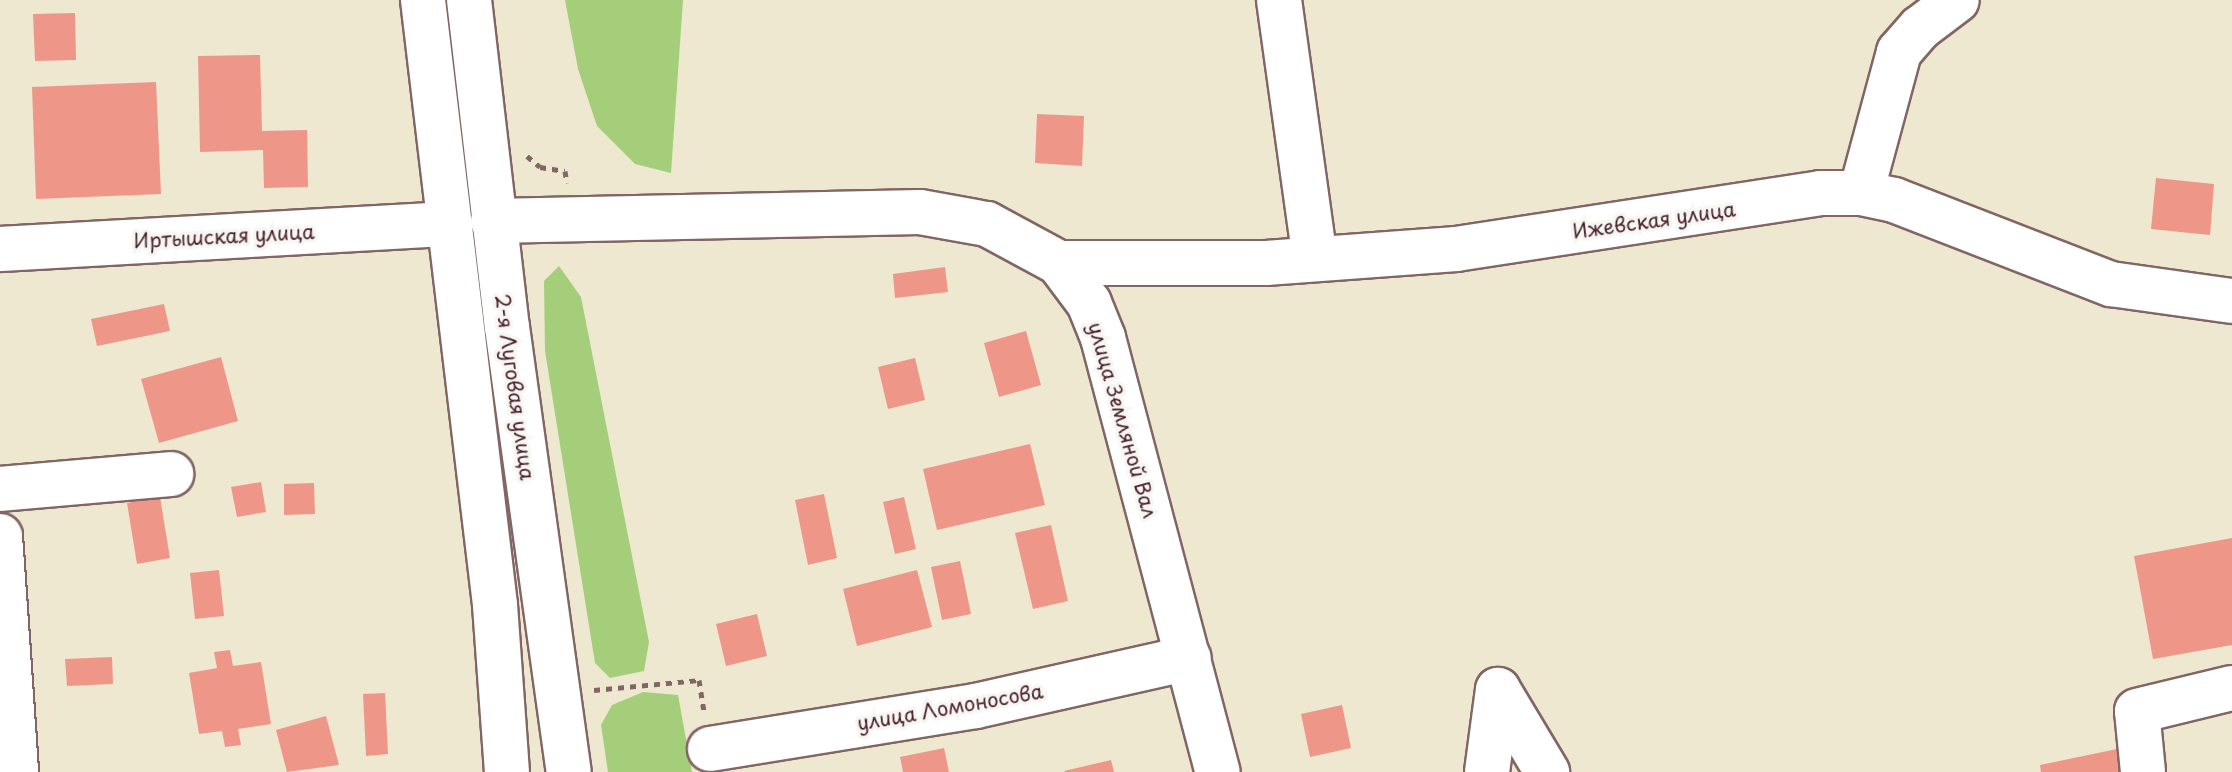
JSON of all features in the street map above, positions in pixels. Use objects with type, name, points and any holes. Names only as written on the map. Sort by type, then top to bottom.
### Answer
[{"type":"street","points":[[423,0],[495,605],[507,772]]},
{"type":"street","name":"2-я Луговая улица","points":[[469,0],[493,221],[569,772]]},
{"type":"street","points":[[1279,0],[1315,259]]},
{"type":"street","points":[[1861,193],[1899,52],[1920,28],[1957,0]]},
{"type":"street","name":"Ижевская улица","points":[[1059,263],[1315,259],[1456,249],[1820,193],[1861,193],[1894,200],[2111,284],[2232,301]]},
{"type":"street","name":"улица Земляной Вал","points":[[493,221],[920,212],[987,224],[1059,263],[1089,303],[1103,338],[1218,772]]},
{"type":"street","name":"Иртышская улица","points":[[0,249],[493,221]]},
{"type":"street","points":[[0,489],[171,474]]},
{"type":"street","points":[[0,536],[16,772]]},
{"type":"street","name":"улица Ломоносова","points":[[710,749],[976,706],[1189,658]]},
{"type":"street","points":[[2143,772],[2137,711],[2232,688]]},
{"type":"street","points":[[1487,772],[1498,690],[1547,772]]},
{"type":"path","points":[[516,147],[540,167],[565,171],[573,219]]},
{"type":"path","points":[[581,691],[699,680]]},
{"type":"green space","points":[[565,0],[683,0],[671,173],[635,164],[597,126],[578,69]]},
{"type":"green space","points":[[559,266],[581,297],[649,642],[644,671],[610,678],[595,663],[545,351],[544,281]]},
{"type":"green space","points":[[643,692],[678,695],[692,772],[608,772],[601,725],[612,705]]},
{"type":"building","points":[[75,13],[76,60],[35,61],[33,14]]},
{"type":"building","points":[[260,55],[262,131],[307,130],[308,187],[264,188],[263,150],[200,152],[198,56]]},
{"type":"building","points":[[156,82],[161,194],[36,199],[32,87]]},
{"type":"building","points":[[1037,114],[1084,116],[1082,166],[1035,163]]},
{"type":"building","points":[[2156,178],[2214,184],[2210,235],[2151,229]]},
{"type":"building","points":[[945,267],[948,292],[895,298],[893,274]]},
{"type":"building","points":[[164,304],[170,331],[97,346],[91,319]]},
{"type":"building","points":[[1026,331],[1041,385],[999,397],[984,343]]},
{"type":"building","points":[[221,357],[238,421],[159,443],[141,379]]},
{"type":"building","points":[[915,358],[925,400],[888,409],[878,367]]},
{"type":"building","points":[[1030,444],[1045,505],[937,530],[923,469]]},
{"type":"building","points":[[261,482],[266,512],[237,517],[231,487]]},
{"type":"building","points":[[314,483],[315,514],[284,515],[284,484]]},
{"type":"building","points":[[824,494],[837,558],[808,565],[795,500]]},
{"type":"building","points":[[160,497],[170,558],[137,564],[127,503]]},
{"type":"building","points":[[904,497],[916,549],[895,554],[883,502]]},
{"type":"building","points":[[1051,525],[1068,601],[1033,609],[1015,533]]},
{"type":"building","points":[[2232,538],[2232,645],[2153,659],[2134,556]]},
{"type":"building","points":[[960,561],[971,614],[942,620],[931,567]]},
{"type":"building","points":[[219,570],[224,616],[195,619],[190,573]]},
{"type":"building","points":[[917,570],[932,627],[857,646],[843,589]]},
{"type":"building","points":[[757,614],[767,656],[726,666],[716,624]]},
{"type":"building","points":[[230,650],[233,666],[261,662],[271,724],[238,729],[241,745],[225,747],[222,731],[199,734],[189,673],[217,668],[214,652]]},
{"type":"building","points":[[112,657],[113,684],[67,686],[65,659]]},
{"type":"building","points":[[385,693],[388,754],[366,756],[363,694]]},
{"type":"building","points":[[1342,705],[1351,748],[1310,757],[1301,714]]},
{"type":"building","points":[[326,716],[339,765],[287,772],[276,730]]},
{"type":"building","points":[[944,748],[949,772],[903,772],[900,757]]},
{"type":"building","points":[[2117,749],[2122,772],[2041,772],[2040,765]]},
{"type":"building","points":[[1111,760],[1114,772],[1064,771]]}]
